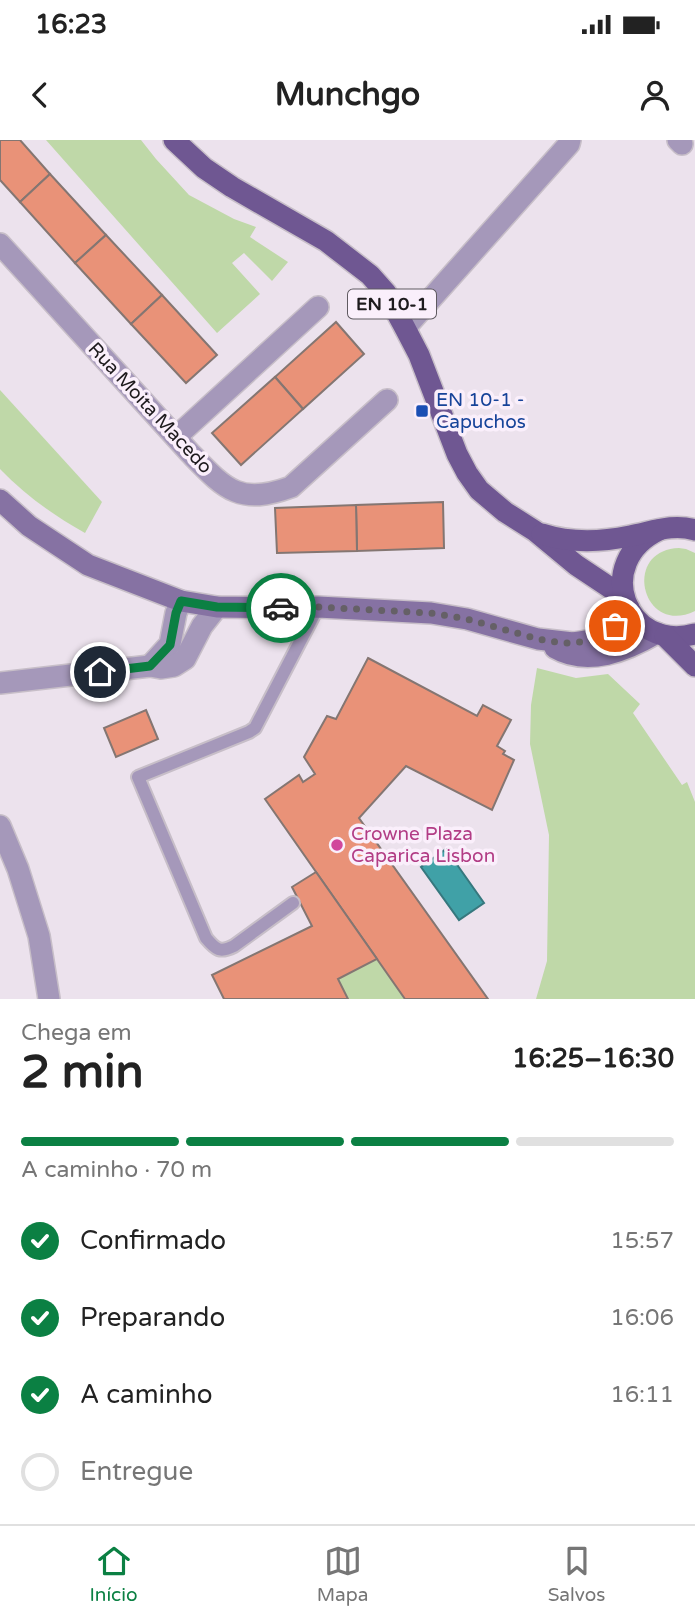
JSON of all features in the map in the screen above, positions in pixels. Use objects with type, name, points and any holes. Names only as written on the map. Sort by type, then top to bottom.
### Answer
[{"type":"main road","name":"EN 10-1","points":[[184,144],[204,168],[326,242],[370,275],[386,293],[419,355],[442,418],[467,473],[479,490],[627,602],[645,627],[661,634],[695,666]]},
{"type":"main road","name":"EN 10-1","points":[[535,531],[559,539],[588,540],[620,538],[664,528],[695,530]]},
{"type":"main road","points":[[627,602],[622,576],[629,556],[641,540],[664,528]]},
{"type":"main road","points":[[661,634],[676,637],[695,634]]},
{"type":"street","points":[[405,328],[570,140]]},
{"type":"street","name":"Rua Moita Macedo","points":[[0,244],[220,484],[238,493],[254,496],[291,487],[387,400]]},
{"type":"street","points":[[176,437],[318,307]]},
{"type":"street","points":[[0,499],[29,526],[88,565],[181,601],[217,607],[318,607],[431,613],[476,621],[538,639],[573,643],[593,640],[610,632],[627,602]]},
{"type":"street","points":[[664,528],[695,518]]},
{"type":"street","points":[[150,666],[170,645],[181,601]]},
{"type":"street","points":[[0,683],[150,666],[174,666],[185,659],[202,626],[217,607]]},
{"type":"street","points":[[538,639],[564,653],[585,658],[611,653],[661,634]]},
{"type":"street","points":[[0,826],[18,869],[39,936],[49,999]]},
{"type":"lane","points":[[293,903],[234,947],[225,951],[214,948],[206,939],[138,777],[255,728],[318,607]]},
{"type":"green space","points":[[46,140],[141,140],[189,195],[234,219],[256,227],[250,237],[288,262],[272,281],[244,253],[232,263],[260,294],[217,333]]},
{"type":"green space","points":[[0,390],[102,502],[85,533],[40,504],[0,469]]},
{"type":"green space","points":[[679,548],[695,553],[695,611],[677,616],[662,612],[651,603],[645,590],[645,576],[650,562],[661,552]]},
{"type":"green space","points":[[537,668],[576,678],[608,674],[640,704],[633,713],[682,785],[687,782],[695,802],[695,999],[536,999],[547,961],[549,835],[530,744],[531,705]]},
{"type":"green space","points":[[377,959],[405,999],[348,999],[338,979]]},
{"type":"water","points":[[446,849],[484,903],[459,920],[421,867]]},
{"type":"building","points":[[0,140],[20,140],[50,174],[20,202],[0,180]]},
{"type":"building","points":[[50,174],[106,235],[75,263],[20,202]]},
{"type":"building","points":[[106,235],[162,295],[131,324],[75,263]]},
{"type":"building","points":[[162,295],[217,355],[186,383],[131,324]]},
{"type":"building","points":[[336,322],[364,354],[303,409],[275,377]]},
{"type":"building","points":[[275,377],[303,409],[241,465],[212,433]]},
{"type":"building","points":[[443,502],[444,548],[357,551],[356,505]]},
{"type":"building","points":[[356,505],[357,551],[277,553],[275,508]]},
{"type":"building","name":"Crowne Plaza Caparica Lisbon","points":[[368,658],[477,716],[483,705],[511,720],[497,746],[505,751],[503,754],[514,760],[492,810],[406,766],[359,818],[488,999],[405,999],[265,799],[299,775],[303,782],[315,774],[304,757],[327,716],[336,719]]},
{"type":"building","points":[[146,710],[158,739],[116,757],[104,728]]},
{"type":"building","points":[[316,872],[377,959],[338,979],[348,999],[224,999],[212,975],[312,926],[292,887]]},
{"type":"way so far","points":[[281,608],[318,607],[431,613],[467,619],[561,643],[593,640],[610,632],[615,626]]},
{"type":"place","name":"EN 10-1 - Capuchos","points":[[422,411]]},
{"type":"place","name":"Crowne Plaza Caparica Lisbon","points":[[337,845]]},
{"type":"route","points":[[100,672],[150,666],[170,645],[181,601],[217,607],[281,608]]}]
